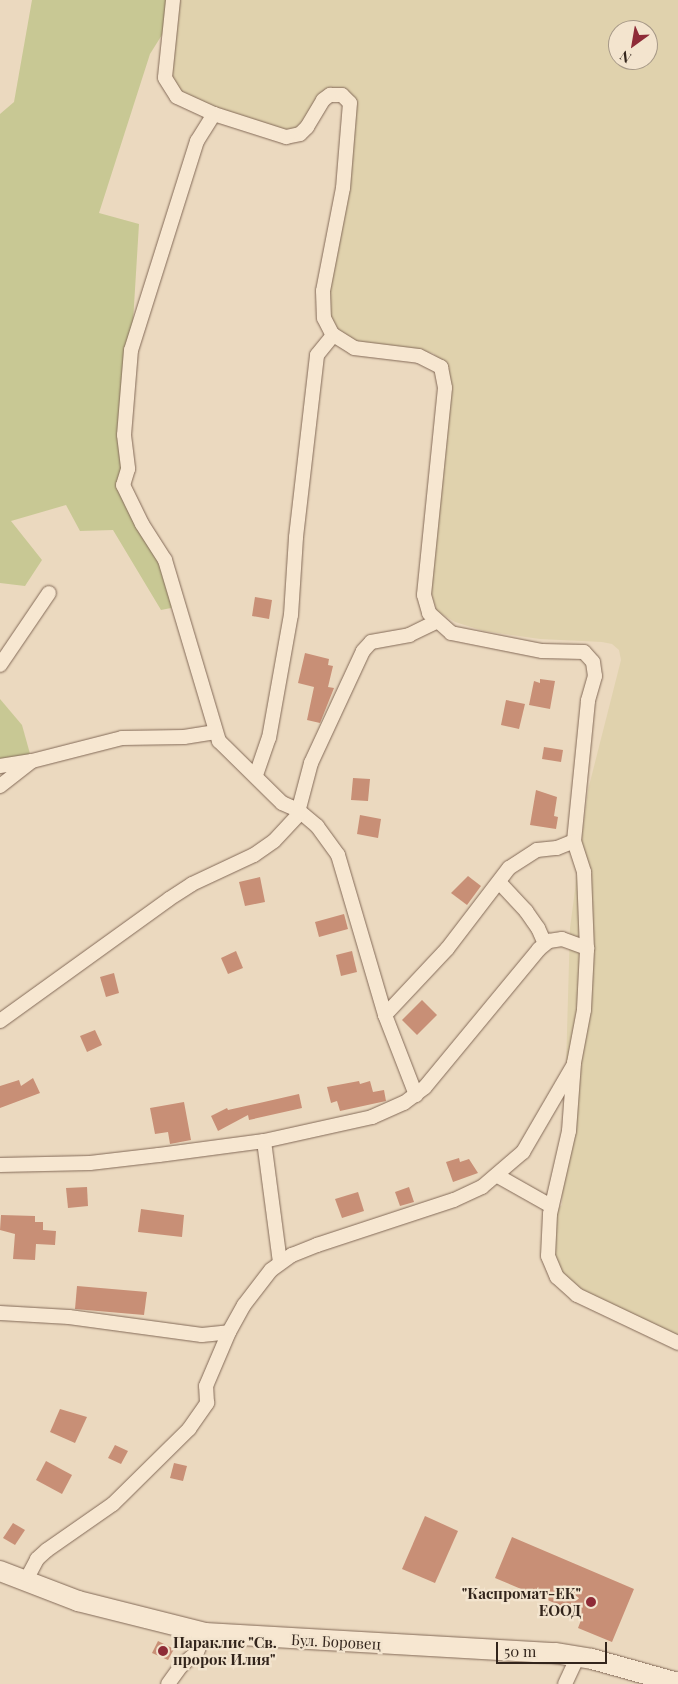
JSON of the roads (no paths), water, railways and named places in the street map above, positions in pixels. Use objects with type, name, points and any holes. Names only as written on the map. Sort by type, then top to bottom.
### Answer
[{"type":"street","points":[[174,0],[166,64],[167,85],[177,97],[214,114],[276,136],[292,136],[307,127],[323,100],[335,94],[347,97],[351,110],[343,188],[322,304],[324,318],[333,335],[364,351],[419,356],[440,367],[445,388],[424,595],[429,613],[436,622],[451,633],[542,651],[577,651],[590,657],[595,676],[588,701],[574,842],[584,872],[587,948],[584,1010],[574,1064],[569,1130],[551,1206],[548,1256],[557,1277],[577,1295],[678,1343]]},
{"type":"street","points":[[214,114],[197,141],[131,350],[124,435],[128,469],[123,485],[142,524],[165,560],[219,741],[256,775],[282,803],[298,810],[327,836],[338,855],[385,1015],[416,1095]]},
{"type":"street","points":[[256,775],[269,738],[291,615],[296,537],[317,355],[333,335]]},
{"type":"street","points":[[0,665],[49,593]]},
{"type":"street","points":[[0,1022],[192,884],[260,850],[287,829],[298,810],[312,763],[363,651],[371,642],[409,635],[436,622]]},
{"type":"street","points":[[0,766],[32,761],[122,738],[184,737],[216,732]]},
{"type":"street","points":[[0,786],[32,761]]},
{"type":"street","points":[[385,1015],[447,949],[509,868],[529,854],[574,842]]},
{"type":"street","points":[[499,882],[534,922],[545,944]]},
{"type":"street","points":[[0,1165],[90,1163],[264,1141],[372,1117],[416,1095],[545,944],[562,939],[587,948]]},
{"type":"street","points":[[25,1582],[37,1559],[46,1550],[113,1504],[189,1429],[207,1403],[206,1386],[229,1332],[253,1291],[280,1262],[317,1245],[454,1200],[498,1176],[523,1152],[574,1064]]},
{"type":"street","points":[[264,1141],[280,1262]]},
{"type":"street","points":[[498,1176],[551,1206]]},
{"type":"street","points":[[0,1313],[69,1317],[202,1335],[229,1332]]},
{"type":"street","name":"Бул. Боровец","points":[[0,1571],[78,1601],[205,1633],[578,1656],[678,1683]]},
{"type":"street","points":[[168,1684],[181,1666],[197,1652],[205,1633]]},
{"type":"street","points":[[566,1684],[578,1656]]},
{"type":"place","name":"\"Каспромат-ЕК\" ЕООД","points":[[591,1602]]},
{"type":"place","name":"Параклис \"Св. пророк Илия\"","points":[[163,1651]]}]
